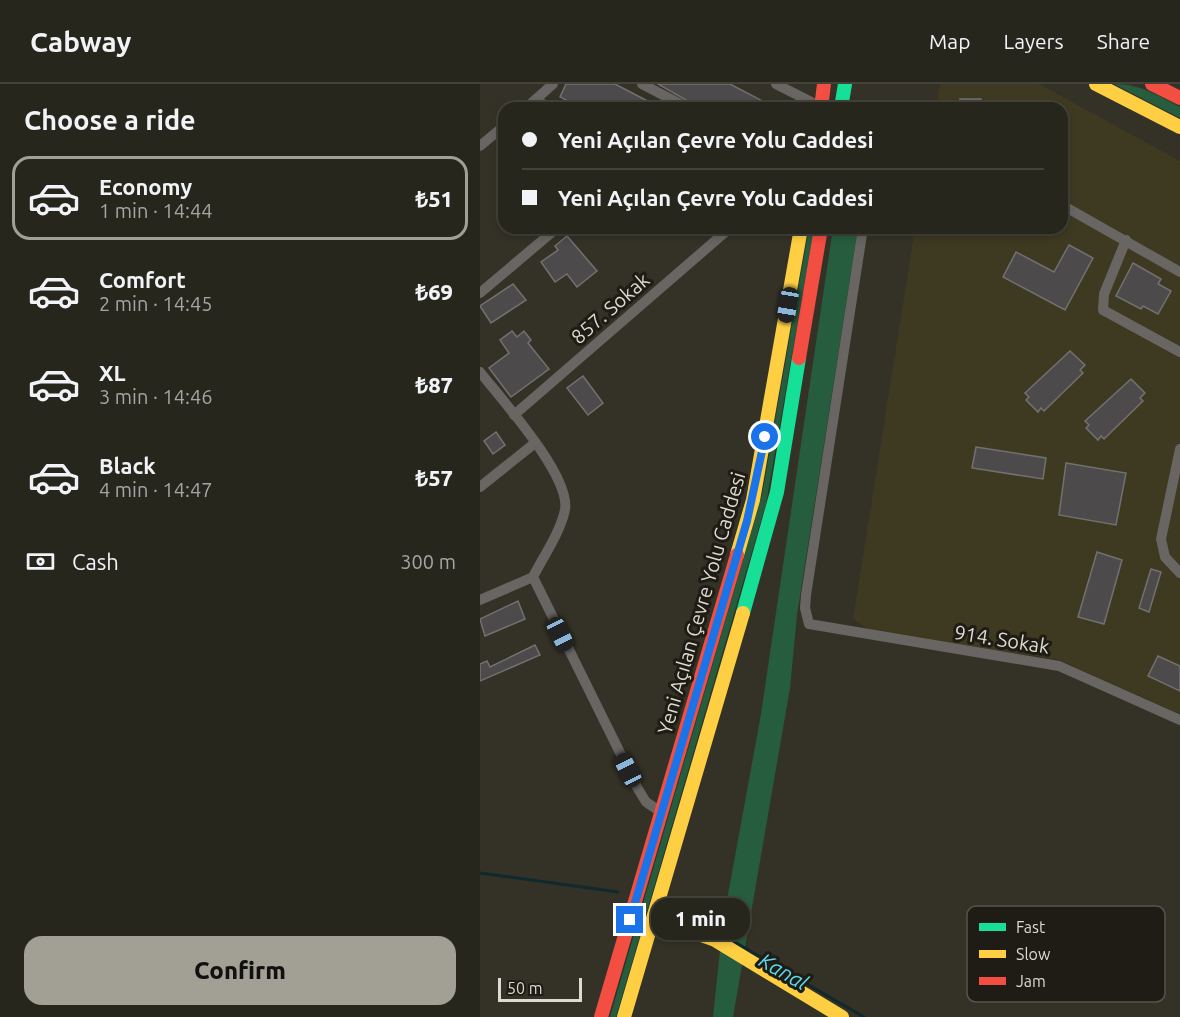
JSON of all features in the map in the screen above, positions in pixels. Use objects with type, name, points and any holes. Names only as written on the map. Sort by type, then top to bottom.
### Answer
[{"type":"main road","points":[[822,102],[824,84]]},
{"type":"main road","points":[[842,102],[845,84]]},
{"type":"main road","points":[[1096,84],[1180,127]]},
{"type":"main road","points":[[1152,84],[1180,98]]},
{"type":"main road","name":"Yeni Açılan Çevre Yolu Caddesi","points":[[601,1017],[753,500],[800,234]]},
{"type":"main road","points":[[624,1017],[719,702],[777,492],[820,234]]},
{"type":"main road","points":[[654,918],[715,940],[842,1017]]},
{"type":"street","points":[[533,102],[553,84]]},
{"type":"street","points":[[642,84],[676,102]]},
{"type":"street","points":[[776,84],[810,102]]},
{"type":"street","points":[[535,100],[539,102]]},
{"type":"street","points":[[480,146],[498,131]]},
{"type":"street","points":[[1068,208],[1180,272]]},
{"type":"street","points":[[480,293],[550,234]]},
{"type":"street","name":"857. Sokak","points":[[514,415],[723,234]]},
{"type":"street","name":"914. Sokak","points":[[862,234],[806,595],[809,624],[1059,666],[1180,720]]},
{"type":"street","points":[[1126,240],[1104,294],[1103,310],[1180,352]]},
{"type":"street","points":[[480,372],[535,443],[563,485],[566,498],[561,520],[533,577],[480,600]]},
{"type":"street","points":[[480,487],[535,443]]},
{"type":"street","points":[[1180,449],[1161,539],[1164,557],[1180,573]]},
{"type":"street","points":[[533,577],[638,789],[646,802],[661,812]]},
{"type":"shaded area","points":[[940,84],[1039,84],[1180,161],[1180,714],[1057,659],[875,633],[853,619],[914,234],[1068,234],[1068,102],[937,102]]},
{"type":"green space","points":[[1114,84],[1140,88],[1163,98],[1180,107],[1180,118]]},
{"type":"green space","points":[[808,234],[813,234],[766,504],[616,1017],[610,1017],[762,495]]},
{"type":"green space","points":[[832,234],[857,234],[797,615],[790,688],[733,1017],[713,1017],[723,922],[761,714]]},
{"type":"building","points":[[566,84],[615,84],[650,102],[570,102],[560,97]]},
{"type":"building","points":[[658,84],[730,84],[764,102],[690,102]]},
{"type":"building","points":[[960,99],[981,99],[981,102],[960,102]]},
{"type":"building","points":[[567,236],[597,271],[577,287],[567,274],[555,282],[541,262],[558,250],[555,246]]},
{"type":"building","points":[[1069,245],[1093,258],[1065,310],[1003,277],[1016,252],[1054,272]]},
{"type":"building","points":[[1133,263],[1161,279],[1158,284],[1171,291],[1158,314],[1143,306],[1141,309],[1116,296]]},
{"type":"building","points":[[513,284],[526,300],[491,323],[480,306]]},
{"type":"building","points":[[512,331],[517,337],[524,331],[531,340],[528,343],[549,369],[511,397],[489,368],[509,353],[500,340]]},
{"type":"building","points":[[1070,351],[1085,365],[1080,370],[1083,373],[1044,411],[1041,408],[1038,412],[1026,400],[1029,397],[1025,393]]},
{"type":"building","points":[[583,376],[603,403],[588,415],[567,388]]},
{"type":"building","points":[[1131,379],[1145,393],[1140,398],[1143,401],[1104,439],[1101,436],[1098,440],[1086,428],[1089,425],[1085,421]]},
{"type":"building","points":[[496,432],[505,445],[493,454],[484,441]]},
{"type":"building","points":[[976,447],[1046,458],[1043,479],[972,468]]},
{"type":"building","points":[[1066,463],[1126,473],[1116,525],[1059,515]]},
{"type":"building","points":[[1097,552],[1122,560],[1104,624],[1078,617]]},
{"type":"building","points":[[1151,569],[1161,572],[1149,612],[1139,608]]},
{"type":"building","points":[[518,601],[525,619],[485,636],[480,619]]},
{"type":"building","points":[[535,645],[540,655],[480,681],[480,664],[487,661],[490,667]]},
{"type":"building","points":[[1158,656],[1180,666],[1180,691],[1148,676]]},
{"type":"waterway","name":"Kanal","points":[[480,873],[618,892]]},
{"type":"waterway","name":"Kanal","points":[[674,907],[864,1017]]},
{"type":"traffic: fast","points":[[842,102],[845,84]]},
{"type":"traffic: fast","points":[[743,613],[777,492],[799,358]]},
{"type":"traffic: slow","points":[[1096,84],[1180,127]]},
{"type":"traffic: slow","points":[[737,555],[753,500],[800,234]]},
{"type":"traffic: slow","points":[[624,1017],[743,613]]},
{"type":"traffic: slow","points":[[654,918],[715,940],[842,1017]]},
{"type":"traffic: jam","points":[[822,102],[824,84]]},
{"type":"traffic: jam","points":[[1152,84],[1180,98]]},
{"type":"traffic: jam","points":[[799,358],[820,234]]},
{"type":"traffic: jam","points":[[601,1017],[737,555]]},
{"type":"route","points":[[630,920],[753,500],[765,437]]}]
